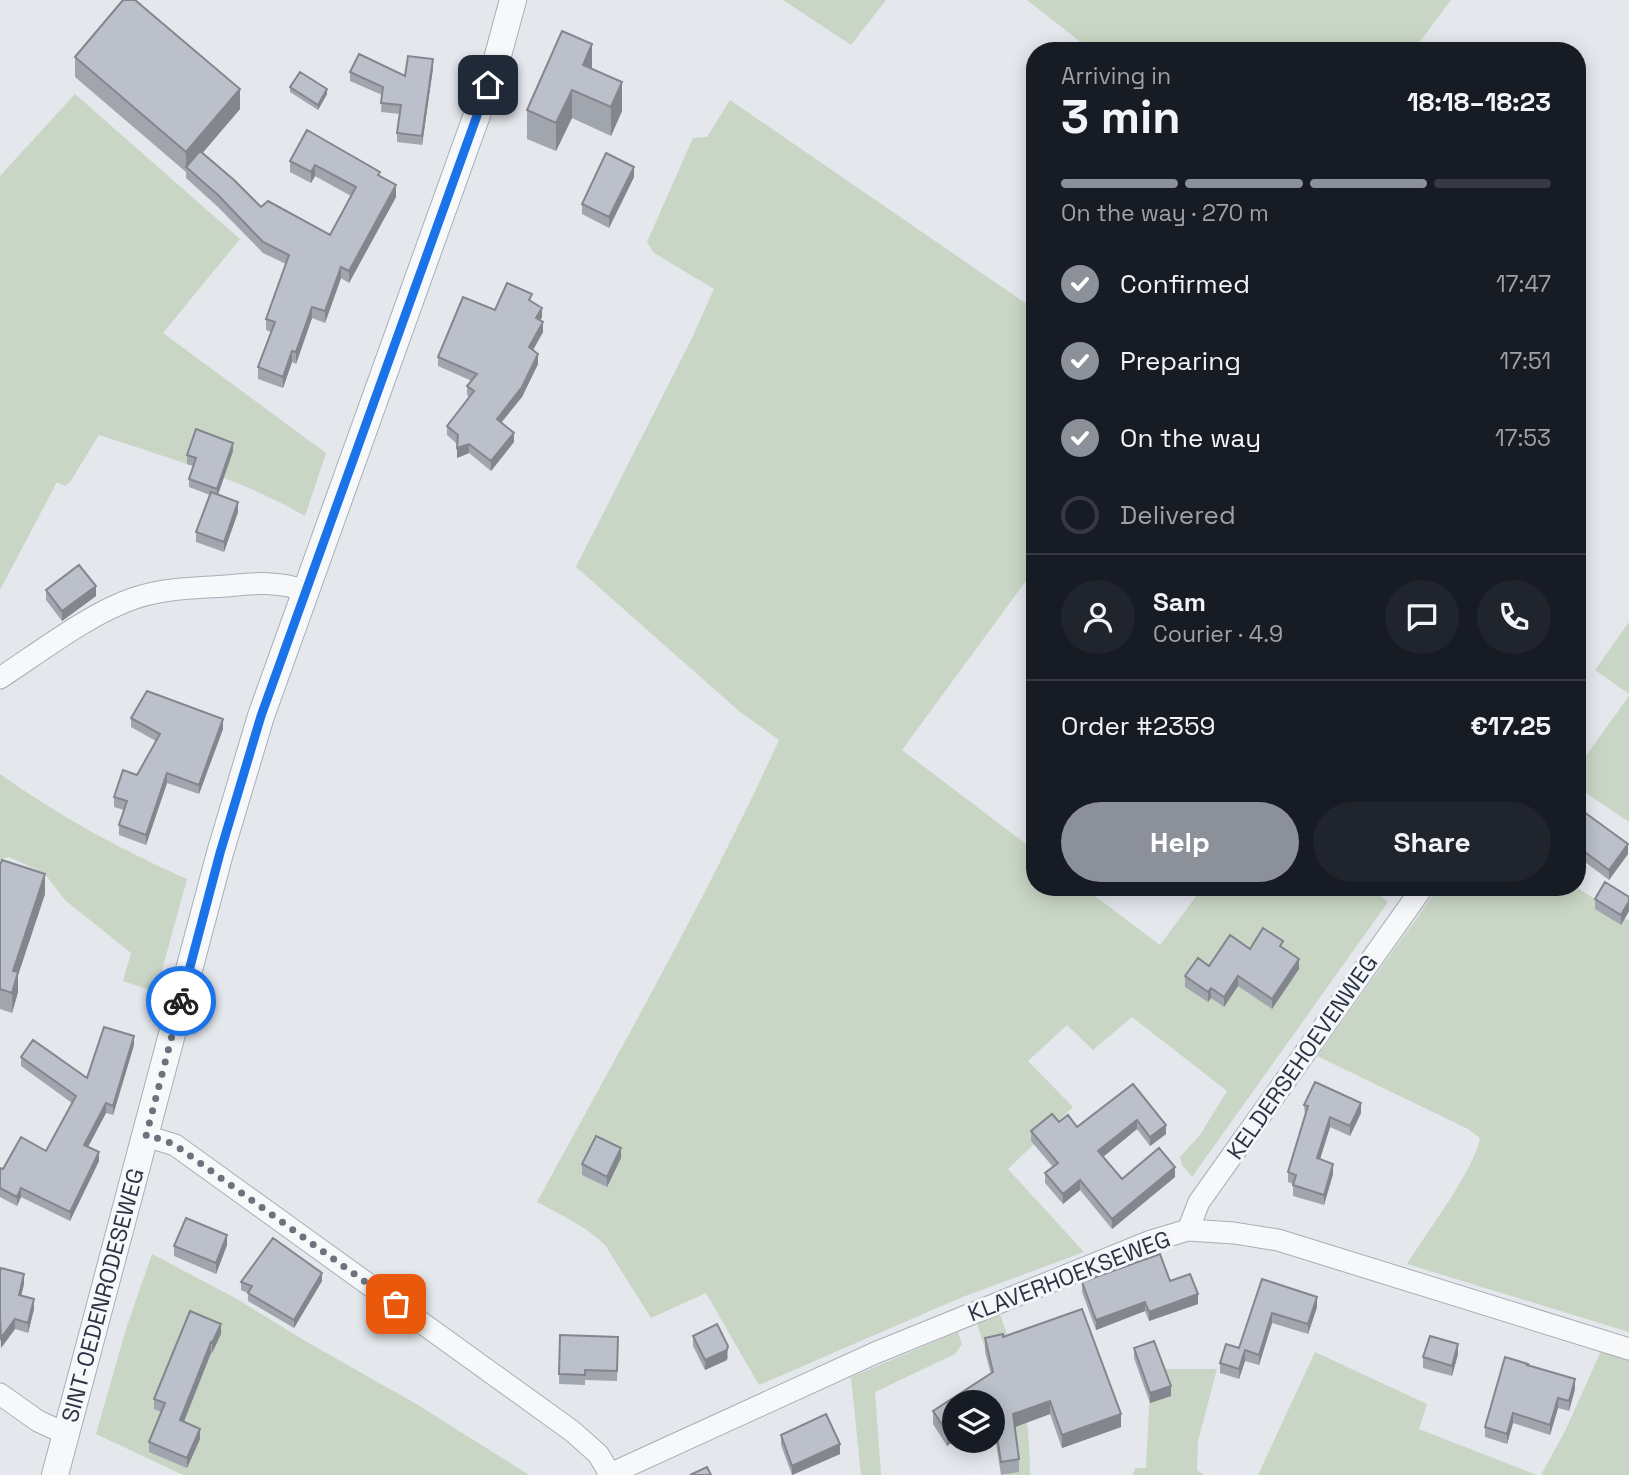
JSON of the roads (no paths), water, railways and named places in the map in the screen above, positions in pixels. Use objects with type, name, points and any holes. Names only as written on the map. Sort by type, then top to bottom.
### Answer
[{"type":"street","name":"SINT-OEDENRODESEWEG","points":[[55,1475],[220,853],[261,716],[497,59],[513,0]]},
{"type":"street","points":[[0,678],[105,611],[134,598],[165,590],[264,583],[289,585],[306,591]]},
{"type":"street","name":"KELDERSEHOEVENWEG","points":[[1188,1230],[1199,1202],[1417,896]]},
{"type":"street","points":[[146,1136],[175,1145],[549,1415],[598,1454],[609,1474]]},
{"type":"street","name":"KLAVERHOEKSEWEG","points":[[609,1474],[875,1353],[1151,1241],[1188,1230],[1278,1240],[1629,1349]]},
{"type":"street","points":[[0,1394],[38,1421],[66,1434]]}]
